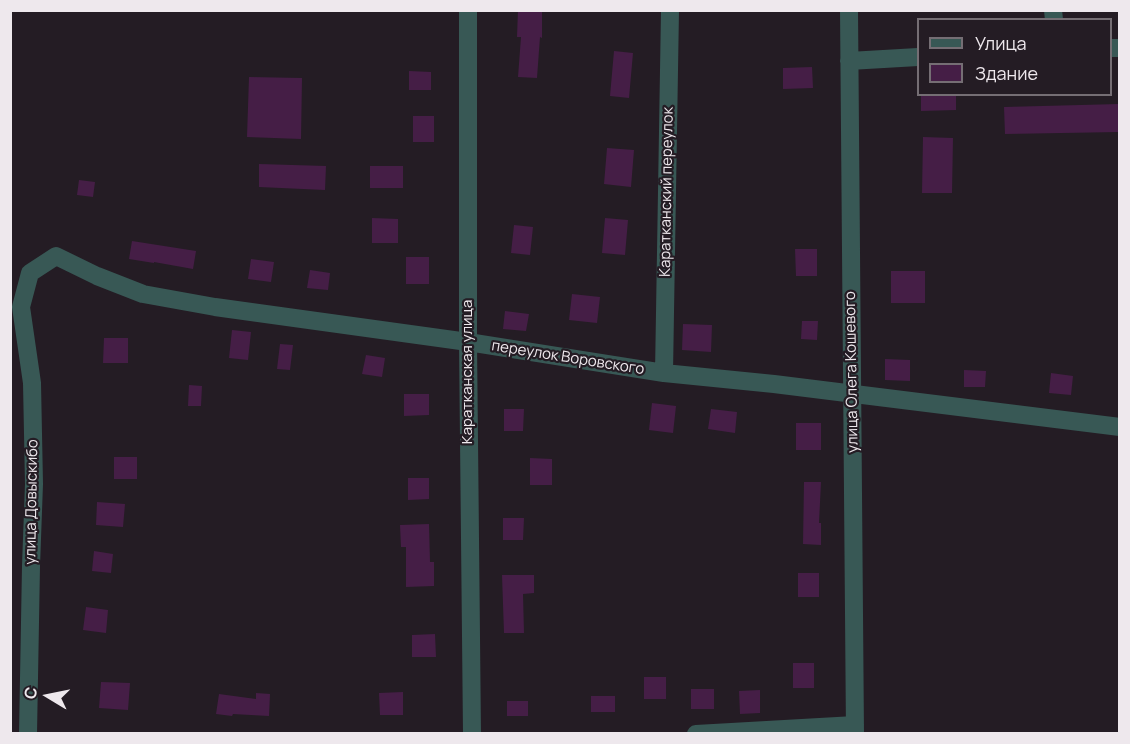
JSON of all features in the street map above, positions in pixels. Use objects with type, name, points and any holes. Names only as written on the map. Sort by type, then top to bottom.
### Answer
[{"type":"street","name":"Каратканская улица","points":[[468,10],[468,342],[472,734]]},
{"type":"street","name":"Каратканский переулок","points":[[664,374],[670,10]]},
{"type":"street","name":"улица Олега Кошевого","points":[[849,10],[855,729]]},
{"type":"street","points":[[849,61],[917,57]]},
{"type":"street","name":"переулок Воровского","points":[[30,273],[56,256],[143,294],[215,307],[468,342],[664,374],[774,384],[1119,427]]},
{"type":"street","name":"улица Довыскибо","points":[[28,734],[34,484],[32,382],[21,307],[30,273]]},
{"type":"street","points":[[696,734],[855,729]]},
{"type":"building","points":[[518,10],[542,11],[542,38],[540,37],[537,78],[518,77],[521,37],[517,37]]},
{"type":"building","points":[[614,51],[633,53],[629,98],[610,96]]},
{"type":"building","points":[[812,67],[813,88],[783,89],[783,68]]},
{"type":"building","points":[[409,71],[431,72],[431,90],[409,90]]},
{"type":"building","points":[[249,77],[302,78],[301,139],[247,137]]},
{"type":"building","points":[[921,96],[956,96],[956,110],[921,111]]},
{"type":"building","points":[[1119,104],[1119,132],[1005,134],[1004,107]]},
{"type":"building","points":[[413,116],[434,116],[434,142],[413,142]]},
{"type":"building","points":[[923,137],[953,138],[952,193],[922,193]]},
{"type":"building","points":[[607,148],[634,150],[631,187],[604,184]]},
{"type":"building","points":[[259,164],[326,166],[325,190],[259,187]]},
{"type":"building","points":[[370,166],[403,166],[403,188],[370,188]]},
{"type":"building","points":[[79,180],[95,182],[93,197],[77,195]]},
{"type":"building","points":[[372,218],[398,219],[398,243],[372,243]]},
{"type":"building","points":[[605,218],[628,220],[625,255],[602,253]]},
{"type":"building","points":[[514,225],[533,227],[530,255],[511,253]]},
{"type":"building","points":[[132,241],[196,251],[193,269],[129,259]]},
{"type":"building","points":[[795,249],[817,249],[817,276],[796,276]]},
{"type":"building","points":[[406,257],[429,257],[429,284],[406,284]]},
{"type":"building","points":[[251,259],[274,262],[271,282],[248,279]]},
{"type":"building","points":[[310,270],[330,273],[328,290],[307,288]]},
{"type":"building","points":[[891,271],[925,271],[925,303],[891,303]]},
{"type":"building","points":[[572,294],[600,297],[597,323],[569,320]]},
{"type":"building","points":[[505,311],[529,314],[526,331],[503,329]]},
{"type":"building","points":[[802,321],[818,321],[817,340],[801,339]]},
{"type":"building","points":[[683,324],[712,325],[711,352],[682,350]]},
{"type":"building","points":[[232,330],[251,332],[248,360],[229,358]]},
{"type":"building","points":[[104,338],[128,338],[128,363],[103,363]]},
{"type":"building","points":[[280,344],[293,345],[290,370],[277,369]]},
{"type":"building","points":[[366,355],[385,358],[382,377],[362,374]]},
{"type":"building","points":[[885,359],[910,360],[910,381],[885,380]]},
{"type":"building","points":[[964,370],[986,371],[985,387],[964,387]]},
{"type":"building","points":[[1051,373],[1073,376],[1071,395],[1049,393]]},
{"type":"building","points":[[189,385],[202,386],[201,406],[188,406]]},
{"type":"building","points":[[404,394],[429,394],[429,415],[404,416]]},
{"type":"building","points":[[652,403],[676,406],[673,433],[649,430]]},
{"type":"building","points":[[504,409],[524,409],[523,431],[504,431]]},
{"type":"building","points":[[711,409],[737,412],[735,433],[708,429]]},
{"type":"building","points":[[796,423],[821,423],[821,450],[796,450]]},
{"type":"building","points":[[114,457],[137,457],[137,479],[114,479]]},
{"type":"building","points":[[530,458],[552,459],[552,485],[530,485]]},
{"type":"building","points":[[408,478],[429,478],[429,499],[408,500]]},
{"type":"building","points":[[804,482],[821,482],[819,523],[821,523],[821,545],[803,544]]},
{"type":"building","points":[[97,502],[125,504],[123,527],[96,525]]},
{"type":"building","points":[[503,518],[524,518],[523,540],[503,540]]},
{"type":"building","points":[[429,524],[430,562],[434,562],[434,586],[406,587],[406,547],[401,547],[400,525]]},
{"type":"building","points":[[94,551],[113,554],[111,573],[92,571]]},
{"type":"building","points":[[798,573],[819,573],[819,597],[798,597]]},
{"type":"building","points":[[502,575],[534,575],[534,593],[523,594],[524,633],[504,633]]},
{"type":"building","points":[[86,607],[108,610],[106,633],[83,630]]},
{"type":"building","points":[[435,634],[436,657],[412,657],[412,635]]},
{"type":"building","points":[[793,663],[814,663],[814,688],[793,688]]},
{"type":"building","points":[[644,677],[666,677],[666,699],[644,699]]},
{"type":"building","points":[[101,682],[130,683],[128,710],[99,708]]},
{"type":"building","points":[[691,689],[714,689],[714,709],[691,709]]},
{"type":"building","points":[[760,690],[760,713],[740,714],[739,691]]},
{"type":"building","points":[[403,692],[403,715],[380,715],[379,693]]},
{"type":"building","points":[[256,693],[270,694],[269,716],[216,714],[219,694],[256,699]]},
{"type":"building","points":[[591,696],[615,696],[615,712],[591,712]]},
{"type":"building","points":[[507,701],[528,701],[528,716],[507,716]]}]
